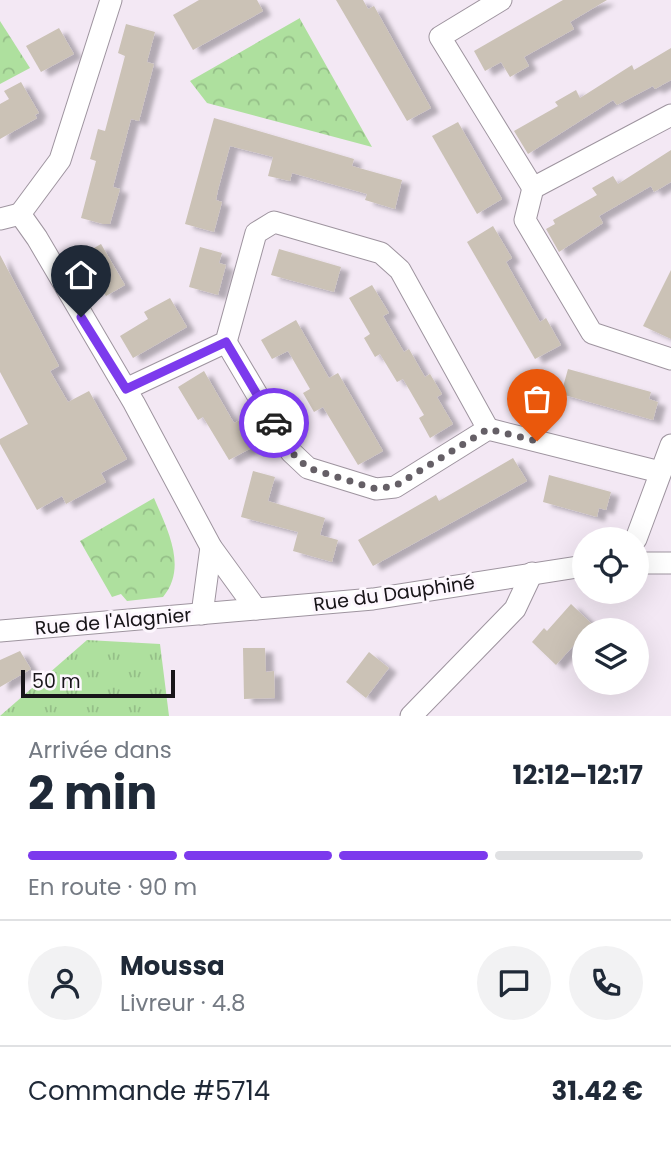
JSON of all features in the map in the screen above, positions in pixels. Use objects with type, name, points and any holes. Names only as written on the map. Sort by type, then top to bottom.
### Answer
[{"type":"street","points":[[111,0],[61,160],[10,217],[126,389],[211,547],[256,609]]},
{"type":"street","points":[[501,0],[440,37],[533,188],[525,220],[592,333],[671,359]]},
{"type":"street","points":[[533,188],[671,114]]},
{"type":"street","points":[[488,429],[401,270],[382,253],[274,222],[264,225],[256,233],[226,342],[291,452],[308,468],[376,489],[395,486],[488,429],[660,472]]},
{"type":"street","points":[[126,389],[226,342]]},
{"type":"street","points":[[640,527],[671,445]]},
{"type":"street","name":"Rue de l'Alagnier","points":[[0,631],[202,614],[211,547]]},
{"type":"street","points":[[649,563],[671,562]]},
{"type":"street","name":"Rue du Dauphiné","points":[[202,614],[373,599],[572,568]]},
{"type":"street","points":[[411,716],[515,609],[532,573]]},
{"type":"green space","points":[[300,18],[372,147],[207,103],[190,81]]},
{"type":"green space","points":[[0,21],[30,68],[0,84]]},
{"type":"green space","points":[[154,498],[173,548],[175,561],[170,585],[163,597],[127,601],[121,594],[112,597],[80,541]]},
{"type":"green space","points":[[87,640],[160,644],[169,716],[0,716]]},
{"type":"building","points":[[199,0],[257,0],[263,11],[193,50],[173,15]]},
{"type":"building","points":[[336,0],[363,0],[368,9],[374,6],[431,108],[407,121]]},
{"type":"building","points":[[563,0],[607,0],[570,22],[574,29],[524,57],[529,66],[510,77],[501,62],[485,71],[474,51]]},
{"type":"building","points":[[126,24],[155,32],[147,62],[154,64],[139,121],[131,119],[113,187],[120,189],[110,224],[103,224],[81,218],[96,161],[90,159],[98,129],[105,131],[125,56],[118,53]]},
{"type":"building","points":[[59,28],[74,54],[41,72],[26,46]]},
{"type":"building","points":[[671,48],[671,80],[655,89],[653,86],[617,105],[613,100],[528,154],[514,131],[558,106],[555,102],[576,90],[580,98],[632,65],[634,70]]},
{"type":"building","points":[[21,82],[39,113],[35,115],[37,118],[0,139],[0,104],[9,99],[4,91]]},
{"type":"building","points":[[214,118],[354,159],[352,166],[402,180],[395,209],[365,200],[367,194],[292,173],[290,181],[268,176],[273,157],[230,146],[216,200],[222,202],[214,232],[185,224]]},
{"type":"building","points":[[458,122],[502,199],[477,214],[432,136]]},
{"type":"building","points":[[671,150],[671,182],[654,192],[651,186],[599,216],[603,223],[559,252],[546,229],[555,224],[553,220],[597,195],[592,188],[613,176],[618,184]]},
{"type":"building","points":[[493,226],[512,258],[506,262],[540,322],[546,318],[561,345],[535,359],[467,242]]},
{"type":"building","points":[[101,244],[125,285],[106,296],[100,287],[93,291],[75,259]]},
{"type":"building","points":[[200,247],[222,253],[219,263],[226,265],[218,295],[189,287]]},
{"type":"building","points":[[279,249],[341,267],[334,292],[271,275]]},
{"type":"building","points":[[0,255],[59,366],[50,371],[68,402],[89,391],[127,459],[101,473],[106,482],[66,504],[62,496],[37,510],[0,444],[0,439],[28,424],[0,372]]},
{"type":"building","points":[[671,270],[671,339],[643,326]]},
{"type":"building","points":[[372,285],[389,313],[383,316],[404,352],[409,349],[425,377],[430,374],[442,394],[437,397],[453,424],[430,438],[419,418],[424,415],[403,379],[397,382],[380,354],[375,357],[364,338],[370,334],[349,298]]},
{"type":"building","points":[[170,298],[187,327],[133,358],[120,336],[148,319],[144,312]]},
{"type":"building","points":[[296,320],[329,378],[338,373],[383,451],[358,465],[323,407],[314,412],[303,393],[310,389],[288,351],[272,359],[261,340]]},
{"type":"building","points":[[568,369],[651,392],[649,399],[658,402],[653,420],[561,394]]},
{"type":"building","points":[[204,371],[234,423],[240,420],[255,446],[229,460],[203,417],[198,420],[178,387]]},
{"type":"building","points":[[513,458],[527,481],[373,566],[358,540],[436,495],[439,501]]},
{"type":"building","points":[[253,471],[275,477],[268,501],[325,518],[320,535],[338,540],[332,562],[293,551],[298,532],[241,517]]},
{"type":"building","points":[[549,475],[611,492],[606,510],[599,508],[597,517],[543,502]]},
{"type":"building","points":[[571,604],[586,618],[572,618],[572,647],[556,665],[532,642],[544,628],[547,631]]},
{"type":"building","points":[[243,648],[265,648],[266,672],[274,671],[275,698],[244,699]]},
{"type":"building","points":[[20,651],[31,669],[0,687],[0,660]]},
{"type":"building","points":[[369,652],[389,668],[366,698],[346,682]]},
{"type":"way so far","points":[[274,423],[291,452],[308,468],[376,489],[395,486],[488,429],[537,441]]},
{"type":"route","points":[[81,317],[126,389],[155,373],[226,342],[274,423]]}]
